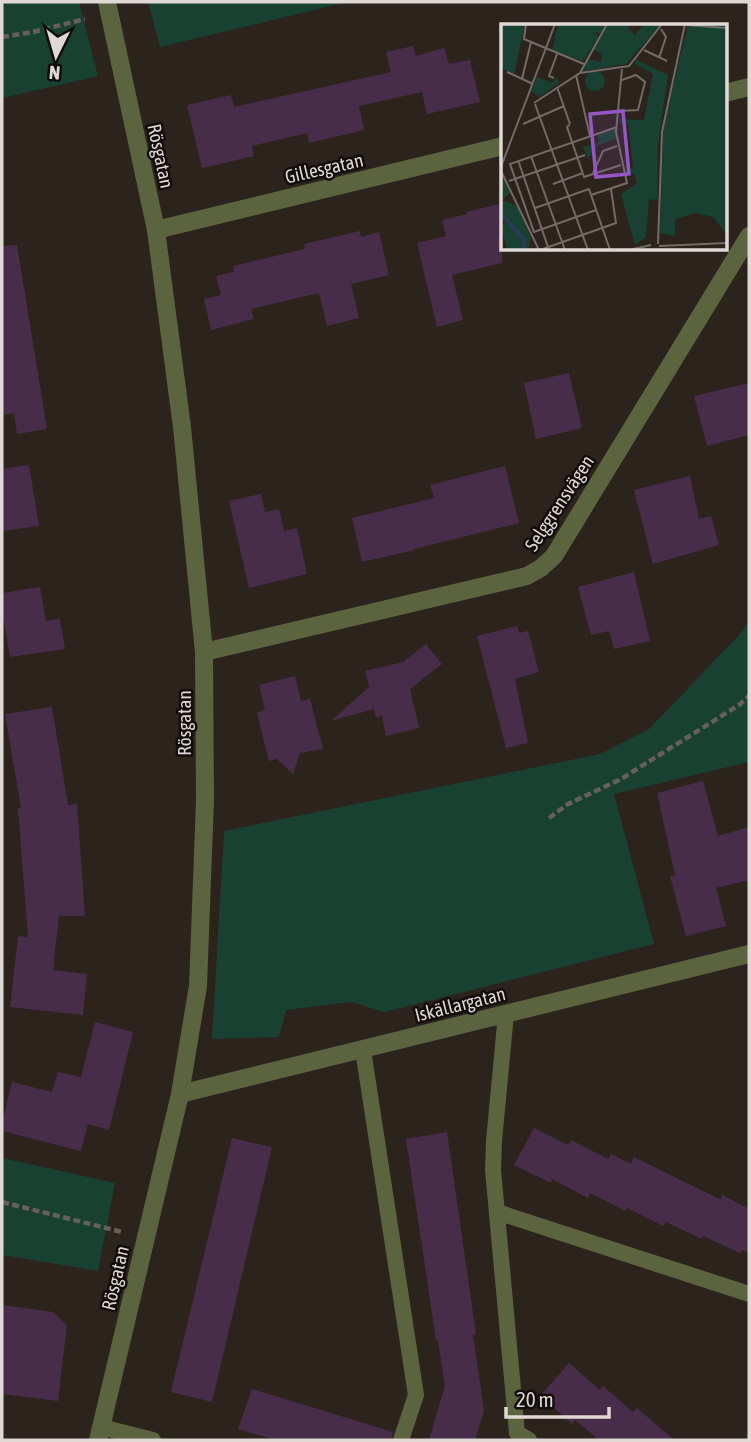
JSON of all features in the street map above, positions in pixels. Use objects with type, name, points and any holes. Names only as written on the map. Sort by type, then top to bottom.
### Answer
[{"type":"street","name":"Rösgatan","points":[[99,1434],[180,1094],[198,986],[205,800],[204,652],[182,427],[156,229],[108,7]]},
{"type":"street","points":[[726,93],[749,87]]},
{"type":"street","name":"Gillesgatan","points":[[156,229],[501,146]]},
{"type":"street","name":"Selggrensvägen","points":[[204,652],[527,576],[541,568],[554,556],[749,236]]},
{"type":"street","name":"Iskällargatan","points":[[180,1094],[749,954]]},
{"type":"lane","points":[[506,1014],[493,1170],[521,1438]]},
{"type":"lane","points":[[363,1050],[416,1395],[401,1440]]},
{"type":"lane","points":[[497,1212],[749,1294]]},
{"type":"lane","points":[[99,1434],[153,1440]]},
{"type":"path","points":[[2,37],[33,33],[108,7]]},
{"type":"path","points":[[549,818],[568,804],[621,779],[749,696]]},
{"type":"path","points":[[2,1202],[146,1238]]},
{"type":"green space","points":[[2,2],[79,2],[98,76],[2,98]]},
{"type":"green space","points":[[148,2],[347,2],[160,47]]},
{"type":"green space","points":[[749,621],[749,762],[614,794],[654,944],[384,1012],[352,1002],[286,1010],[279,1037],[212,1039],[224,831],[600,754],[649,729],[740,634]]},
{"type":"green space","points":[[2,1158],[115,1183],[98,1271],[2,1255]]},
{"type":"building","points":[[413,46],[416,56],[444,48],[449,64],[470,60],[480,102],[427,114],[422,92],[359,106],[364,130],[309,143],[307,133],[252,146],[254,156],[202,168],[187,105],[231,95],[234,107],[391,72],[386,52]]},
{"type":"building","points":[[499,204],[502,263],[452,275],[463,320],[437,327],[417,243],[446,236],[442,220],[467,214],[466,212]]},
{"type":"building","points":[[360,231],[361,237],[379,232],[389,275],[351,284],[359,318],[327,326],[319,293],[251,309],[254,319],[211,330],[204,299],[221,295],[216,276],[234,272],[233,266],[305,249],[304,244]]},
{"type":"building","points":[[17,245],[47,429],[17,434],[14,413],[2,415],[2,246]]},
{"type":"building","points":[[569,373],[582,428],[536,439],[524,383]]},
{"type":"building","points":[[749,383],[749,435],[707,446],[694,396]]},
{"type":"building","points":[[29,465],[39,526],[2,531],[2,469]]},
{"type":"building","points":[[505,466],[519,523],[362,562],[352,518],[434,498],[430,485]]},
{"type":"building","points":[[690,476],[699,519],[711,516],[719,545],[653,564],[634,490]]},
{"type":"building","points":[[261,494],[265,512],[279,509],[284,531],[297,528],[307,574],[249,588],[229,501]]},
{"type":"building","points":[[634,572],[650,641],[614,649],[609,631],[591,635],[578,587]]},
{"type":"building","points":[[40,587],[46,621],[60,619],[65,649],[10,657],[2,593]]},
{"type":"building","points":[[517,626],[519,633],[528,631],[539,672],[515,679],[528,743],[506,748],[477,636]]},
{"type":"building","points":[[426,644],[442,664],[410,689],[419,728],[386,736],[382,716],[376,717],[374,709],[331,721],[369,687],[365,671],[403,662]]},
{"type":"building","points":[[295,676],[301,701],[310,699],[323,749],[300,753],[293,774],[277,759],[269,761],[257,713],[265,710],[259,685]]},
{"type":"building","points":[[52,707],[68,805],[77,804],[85,916],[59,916],[53,970],[87,974],[83,1015],[10,1007],[18,936],[28,937],[18,808],[21,808],[5,714]]},
{"type":"building","points":[[703,781],[718,836],[749,827],[749,880],[716,888],[726,926],[686,936],[670,876],[675,875],[657,793]]},
{"type":"building","points":[[95,1022],[133,1032],[109,1130],[88,1124],[81,1151],[2,1131],[12,1082],[52,1092],[58,1072],[81,1077]]},
{"type":"building","points":[[534,1128],[568,1145],[571,1140],[608,1159],[611,1154],[631,1164],[634,1157],[721,1200],[722,1195],[749,1209],[749,1253],[742,1250],[740,1253],[703,1236],[702,1239],[666,1222],[663,1226],[590,1193],[588,1198],[552,1179],[551,1183],[514,1165]]},
{"type":"building","points":[[447,1132],[476,1334],[473,1335],[484,1411],[475,1440],[429,1440],[445,1386],[406,1139]]},
{"type":"building","points":[[232,1138],[272,1147],[212,1402],[171,1392]]},
{"type":"building","points":[[2,1305],[53,1312],[67,1325],[58,1401],[2,1394]]},
{"type":"building","points":[[569,1363],[600,1390],[603,1386],[633,1412],[637,1408],[674,1440],[599,1440],[575,1420],[572,1424],[540,1396]]},
{"type":"building","points":[[252,1389],[393,1432],[391,1440],[276,1440],[238,1429]]}]
